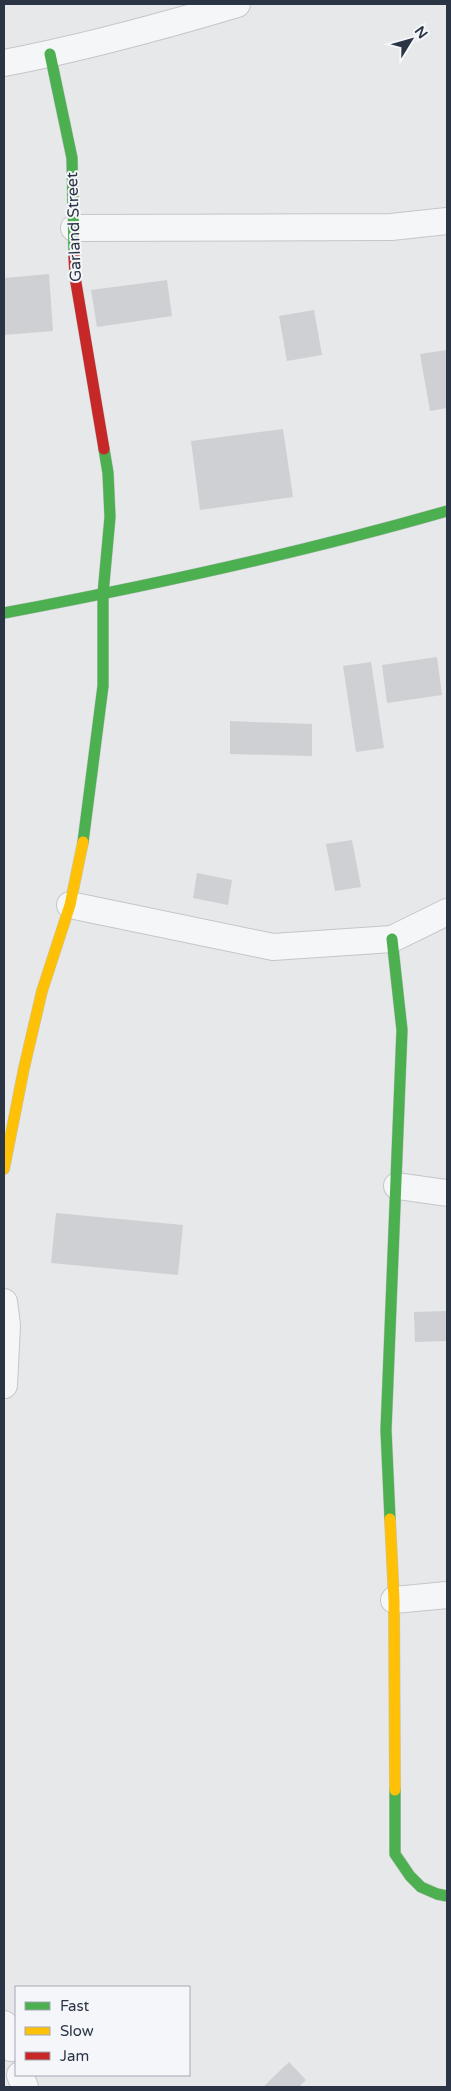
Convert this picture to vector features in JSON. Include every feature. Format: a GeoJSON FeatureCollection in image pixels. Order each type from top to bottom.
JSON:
{"type":"FeatureCollection","features":[{"type":"Feature","properties":{"kind":"street"},"geometry":{"type":"LineString","coordinates":[[4,63],[50,54],[237,4]]}},
{"type":"Feature","properties":{"kind":"street","name":"Garland Street"},"geometry":{"type":"LineString","coordinates":[[4,1169],[42,991],[70,905],[82,842],[103,686],[103,594],[110,517],[108,473],[75,277],[72,158],[50,54]]}},
{"type":"Feature","properties":{"kind":"street"},"geometry":{"type":"LineString","coordinates":[[74,228],[391,227],[447,221]]}},
{"type":"Feature","properties":{"kind":"street"},"geometry":{"type":"LineString","coordinates":[[4,613],[103,594],[294,552],[447,511]]}},
{"type":"Feature","properties":{"kind":"street"},"geometry":{"type":"LineString","coordinates":[[70,905],[274,947],[392,939],[447,912]]}},
{"type":"Feature","properties":{"kind":"street"},"geometry":{"type":"LineString","coordinates":[[392,939],[402,1030],[386,1430],[394,1600],[394,1854],[413,1882],[436,1895],[447,1896]]}},
{"type":"Feature","properties":{"kind":"street"},"geometry":{"type":"LineString","coordinates":[[397,1186],[447,1193]]}},
{"type":"Feature","properties":{"kind":"street"},"geometry":{"type":"LineString","coordinates":[[4,1302],[7,1325],[4,1385]]}},
{"type":"Feature","properties":{"kind":"street"},"geometry":{"type":"LineString","coordinates":[[394,1600],[447,1595]]}},
{"type":"Feature","properties":{"kind":"building"},"geometry":{"type":"Polygon","coordinates":[[[49,274],[53,331],[4,335],[4,278],[49,274]]]}},
{"type":"Feature","properties":{"kind":"building"},"geometry":{"type":"Polygon","coordinates":[[[167,280],[172,316],[97,327],[91,290],[167,280]]]}},
{"type":"Feature","properties":{"kind":"building"},"geometry":{"type":"Polygon","coordinates":[[[314,310],[322,355],[287,361],[279,316],[314,310]]]}},
{"type":"Feature","properties":{"kind":"building"},"geometry":{"type":"Polygon","coordinates":[[[447,350],[447,408],[430,411],[420,354],[447,350]]]}},
{"type":"Feature","properties":{"kind":"building"},"geometry":{"type":"Polygon","coordinates":[[[283,429],[293,497],[200,510],[191,441],[283,429]]]}},
{"type":"Feature","properties":{"kind":"building"},"geometry":{"type":"Polygon","coordinates":[[[437,657],[442,695],[387,703],[382,665],[437,657]]]}},
{"type":"Feature","properties":{"kind":"building"},"geometry":{"type":"Polygon","coordinates":[[[371,662],[384,748],[356,752],[343,666],[371,662]]]}},
{"type":"Feature","properties":{"kind":"building"},"geometry":{"type":"Polygon","coordinates":[[[230,721],[312,724],[312,756],[230,754],[230,721]]]}},
{"type":"Feature","properties":{"kind":"building"},"geometry":{"type":"Polygon","coordinates":[[[352,840],[361,887],[335,891],[326,844],[352,840]]]}},
{"type":"Feature","properties":{"kind":"building"},"geometry":{"type":"Polygon","coordinates":[[[197,873],[232,880],[228,905],[193,898],[197,873]]]}},
{"type":"Feature","properties":{"kind":"building"},"geometry":{"type":"Polygon","coordinates":[[[56,1213],[183,1225],[178,1275],[51,1263],[56,1213]]]}},
{"type":"Feature","properties":{"kind":"building"},"geometry":{"type":"Polygon","coordinates":[[[447,1311],[447,1341],[415,1342],[414,1312],[447,1311]]]}},
{"type":"Feature","properties":{"kind":"building"},"geometry":{"type":"Polygon","coordinates":[[[289,2062],[306,2080],[299,2087],[263,2087],[289,2062]]]}},
{"type":"Feature","properties":{"kind":"traffic: fast"},"geometry":{"type":"LineString","coordinates":[[50,54],[72,158],[74,257]]}},
{"type":"Feature","properties":{"kind":"traffic: fast"},"geometry":{"type":"LineString","coordinates":[[83,842],[103,686],[103,594],[110,517],[108,473],[104,449]]}},
{"type":"Feature","properties":{"kind":"traffic: fast"},"geometry":{"type":"LineString","coordinates":[[4,613],[227,567],[337,541],[447,511]]}},
{"type":"Feature","properties":{"kind":"traffic: fast"},"geometry":{"type":"LineString","coordinates":[[390,1519],[386,1430],[402,1030],[392,939]]}},
{"type":"Feature","properties":{"kind":"traffic: fast"},"geometry":{"type":"LineString","coordinates":[[395,1790],[395,1854],[410,1876],[421,1887],[447,1896]]}},
{"type":"Feature","properties":{"kind":"traffic: slow"},"geometry":{"type":"LineString","coordinates":[[4,1169],[24,1068],[42,991],[70,905],[83,842]]}},
{"type":"Feature","properties":{"kind":"traffic: slow"},"geometry":{"type":"LineString","coordinates":[[390,1519],[394,1600],[395,1790]]}},
{"type":"Feature","properties":{"kind":"traffic: jam"},"geometry":{"type":"LineString","coordinates":[[74,257],[75,277],[104,449]]}}]}
